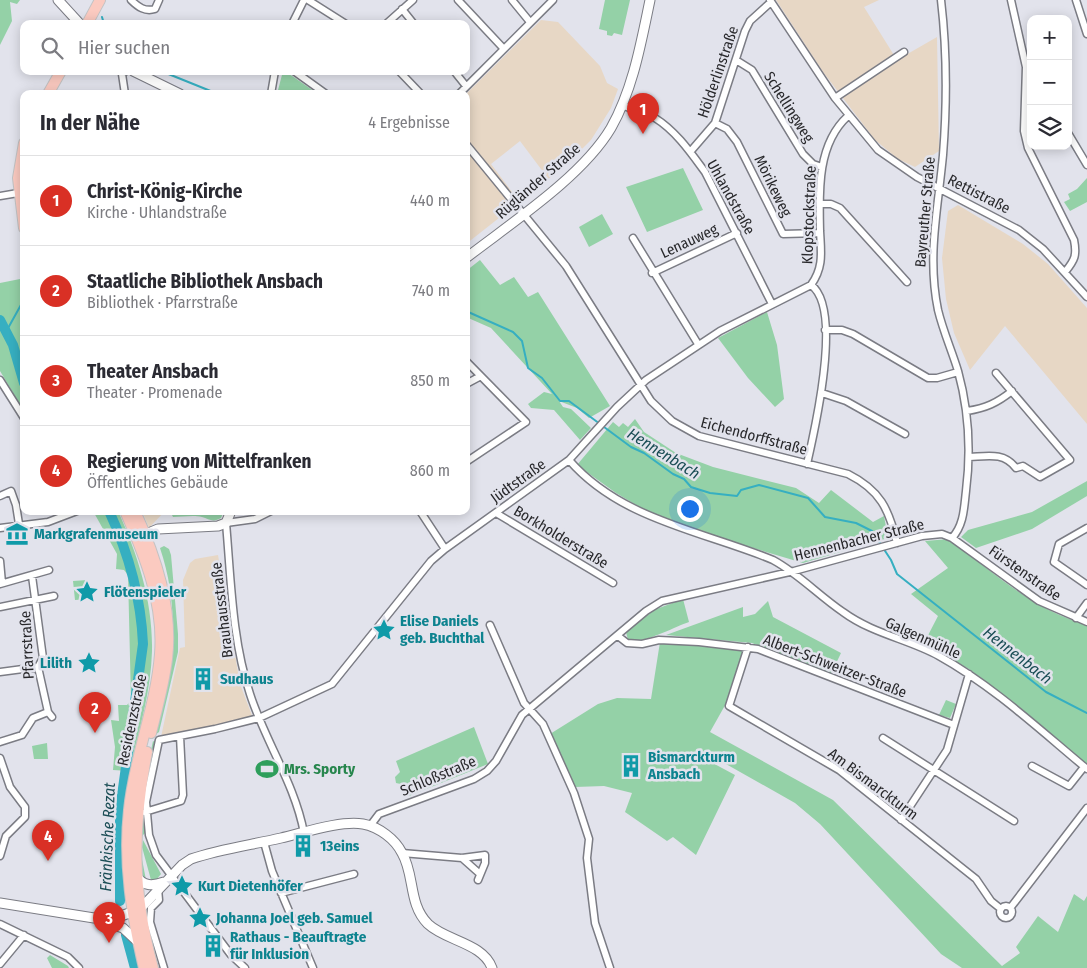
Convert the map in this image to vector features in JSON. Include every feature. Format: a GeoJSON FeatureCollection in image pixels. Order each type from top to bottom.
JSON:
{"type":"FeatureCollection","features":[{"type":"Feature","properties":{"kind":"main road"},"geometry":{"type":"LineString","coordinates":[[89,20],[100,0]]}},
{"type":"Feature","properties":{"kind":"main road"},"geometry":{"type":"LineString","coordinates":[[50,90],[58,75]]}},
{"type":"Feature","properties":{"kind":"main road"},"geometry":{"type":"LineString","coordinates":[[20,162],[20,180]]}},
{"type":"Feature","properties":{"kind":"main road","name":"Residenzstraße"},"geometry":{"type":"LineString","coordinates":[[128,515],[141,536],[164,595],[168,639],[164,681],[140,788],[135,832],[138,942],[144,968]]}},
{"type":"Feature","properties":{"kind":"main road","name":"Residenzstraße"},"geometry":{"type":"LineString","coordinates":[[136,515],[161,628],[158,671],[129,810],[127,853],[136,911],[153,968]]}},
{"type":"Feature","properties":{"kind":"street"},"geometry":{"type":"LineString","coordinates":[[58,0],[76,20]]}},
{"type":"Feature","properties":{"kind":"street"},"geometry":{"type":"LineString","coordinates":[[131,0],[139,7],[151,10],[155,9],[159,0]]}},
{"type":"Feature","properties":{"kind":"street"},"geometry":{"type":"LineString","coordinates":[[294,20],[304,0]]}},
{"type":"Feature","properties":{"kind":"street"},"geometry":{"type":"LineString","coordinates":[[308,0],[340,20]]}},
{"type":"Feature","properties":{"kind":"street"},"geometry":{"type":"LineString","coordinates":[[390,20],[413,0]]}},
{"type":"Feature","properties":{"kind":"street"},"geometry":{"type":"LineString","coordinates":[[458,0],[504,49]]}},
{"type":"Feature","properties":{"kind":"street"},"geometry":{"type":"LineString","coordinates":[[512,0],[530,22]]}},
{"type":"Feature","properties":{"kind":"street"},"geometry":{"type":"LineString","coordinates":[[462,90],[552,0]]}},
{"type":"Feature","properties":{"kind":"street","name":"Rügländer Straße"},"geometry":{"type":"LineString","coordinates":[[470,255],[578,168],[610,129],[622,105],[636,62],[650,0]]}},
{"type":"Feature","properties":{"kind":"street","name":"Bayreuther Straße"},"geometry":{"type":"LineString","coordinates":[[940,0],[944,34],[945,99],[940,188],[934,230],[932,274],[945,335],[958,372],[967,411],[970,457],[963,515],[958,532],[952,538]]}},
{"type":"Feature","properties":{"kind":"street"},"geometry":{"type":"LineString","coordinates":[[1011,0],[1026,67],[1024,132],[1028,148],[1074,240],[1077,252],[1076,260],[1065,272]]}},
{"type":"Feature","properties":{"kind":"street"},"geometry":{"type":"LineString","coordinates":[[1076,0],[1087,34]]}},
{"type":"Feature","properties":{"kind":"street","name":"Rettistraße"},"geometry":{"type":"LineString","coordinates":[[770,1],[848,116],[878,150],[916,177],[1018,230],[1043,249],[1087,297]]}},
{"type":"Feature","properties":{"kind":"street","name":"Hölderlinstraße"},"geometry":{"type":"LineString","coordinates":[[690,152],[715,123],[745,31],[750,21],[770,1]]}},
{"type":"Feature","properties":{"kind":"street"},"geometry":{"type":"LineString","coordinates":[[402,9],[411,20]]}},
{"type":"Feature","properties":{"kind":"street"},"geometry":{"type":"LineString","coordinates":[[835,98],[904,52]]}},
{"type":"Feature","properties":{"kind":"street","name":"Schellingweg"},"geometry":{"type":"LineString","coordinates":[[736,60],[752,70],[803,154],[813,164],[822,167]]}},
{"type":"Feature","properties":{"kind":"street"},"geometry":{"type":"LineString","coordinates":[[122,75],[124,90]]}},
{"type":"Feature","properties":{"kind":"street"},"geometry":{"type":"LineString","coordinates":[[142,75],[172,90]]}},
{"type":"Feature","properties":{"kind":"street"},"geometry":{"type":"LineString","coordinates":[[272,90],[274,75]]}},
{"type":"Feature","properties":{"kind":"street"},"geometry":{"type":"LineString","coordinates":[[300,75],[320,90]]}},
{"type":"Feature","properties":{"kind":"street"},"geometry":{"type":"LineString","coordinates":[[403,75],[417,90]]}},
{"type":"Feature","properties":{"kind":"street"},"geometry":{"type":"LineString","coordinates":[[457,75],[466,86]]}},
{"type":"Feature","properties":{"kind":"street","name":"Uhlandstraße"},"geometry":{"type":"LineString","coordinates":[[622,105],[654,118],[666,126],[690,152],[705,172],[772,304]]}},
{"type":"Feature","properties":{"kind":"street","name":"Klopstockstraße"},"geometry":{"type":"LineString","coordinates":[[807,464],[822,393],[825,330],[824,305],[817,290],[811,285],[818,275],[822,260],[820,204],[822,167],[827,143],[838,124],[848,116]]}},
{"type":"Feature","properties":{"kind":"street","name":"Mörikeweg"},"geometry":{"type":"LineString","coordinates":[[715,123],[727,130],[737,142],[783,234],[820,233]]}},
{"type":"Feature","properties":{"kind":"street"},"geometry":{"type":"LineString","coordinates":[[1072,141],[1087,165]]}},
{"type":"Feature","properties":{"kind":"street","name":"Eichendorffstraße"},"geometry":{"type":"LineString","coordinates":[[470,149],[566,266],[640,386],[663,414],[693,433],[848,474],[863,481],[875,492],[885,506],[896,543]]}},
{"type":"Feature","properties":{"kind":"street"},"geometry":{"type":"LineString","coordinates":[[0,196],[20,193]]}},
{"type":"Feature","properties":{"kind":"street"},"geometry":{"type":"LineString","coordinates":[[820,204],[832,204],[840,208],[906,282]]}},
{"type":"Feature","properties":{"kind":"street","name":"Lenauweg"},"geometry":{"type":"LineString","coordinates":[[652,273],[737,233]]}},
{"type":"Feature","properties":{"kind":"street","name":"Lenauweg"},"geometry":{"type":"LineString","coordinates":[[633,238],[652,273],[682,315],[698,344]]}},
{"type":"Feature","properties":{"kind":"street","name":"Jüdtstraße"},"geometry":{"type":"LineString","coordinates":[[145,812],[149,781],[159,740],[259,718],[332,684],[431,561],[569,460],[640,386],[698,344],[811,285]]}},
{"type":"Feature","properties":{"kind":"street"},"geometry":{"type":"LineString","coordinates":[[825,330],[842,330],[853,334],[928,378],[937,378],[958,372]]}},
{"type":"Feature","properties":{"kind":"street"},"geometry":{"type":"LineString","coordinates":[[470,366],[526,422],[470,459]]}},
{"type":"Feature","properties":{"kind":"street"},"geometry":{"type":"LineString","coordinates":[[970,457],[998,455],[1007,458],[1016,468],[1023,466],[1040,477],[1070,460],[996,373]]}},
{"type":"Feature","properties":{"kind":"street"},"geometry":{"type":"LineString","coordinates":[[470,382],[479,377]]}},
{"type":"Feature","properties":{"kind":"street"},"geometry":{"type":"LineString","coordinates":[[0,380],[20,412]]}},
{"type":"Feature","properties":{"kind":"street"},"geometry":{"type":"LineString","coordinates":[[967,411],[986,408],[997,403],[1012,391]]}},
{"type":"Feature","properties":{"kind":"street"},"geometry":{"type":"LineString","coordinates":[[822,393],[846,400],[906,434]]}},
{"type":"Feature","properties":{"kind":"street","name":"Hennenbacher Straße"},"geometry":{"type":"LineString","coordinates":[[569,460],[590,480],[639,512],[773,560],[794,571],[922,536],[942,534],[952,538]]}},
{"type":"Feature","properties":{"kind":"street"},"geometry":{"type":"LineString","coordinates":[[0,496],[11,491],[16,505],[19,524]]}},
{"type":"Feature","properties":{"kind":"street","name":"Borkholderstraße"},"geometry":{"type":"LineString","coordinates":[[496,513],[613,583]]}},
{"type":"Feature","properties":{"kind":"street"},"geometry":{"type":"LineString","coordinates":[[0,528],[19,524],[50,522],[67,515]]}},
{"type":"Feature","properties":{"kind":"street","name":"Brauhausstraße"},"geometry":{"type":"LineString","coordinates":[[229,515],[226,523],[238,638],[244,672],[259,718],[296,805],[304,833]]}},
{"type":"Feature","properties":{"kind":"street"},"geometry":{"type":"LineString","coordinates":[[141,536],[158,529],[218,526],[255,519],[263,515]]}},
{"type":"Feature","properties":{"kind":"street"},"geometry":{"type":"LineString","coordinates":[[423,515],[445,549]]}},
{"type":"Feature","properties":{"kind":"street"},"geometry":{"type":"LineString","coordinates":[[1087,528],[1059,544],[1054,562],[1087,584]]}},
{"type":"Feature","properties":{"kind":"street","name":"Fürstenstraße"},"geometry":{"type":"LineString","coordinates":[[952,538],[1039,601],[1087,622]]}},
{"type":"Feature","properties":{"kind":"street","name":"Hennenbacher Straße"},"geometry":{"type":"LineString","coordinates":[[770,577],[774,570],[773,560]]}},
{"type":"Feature","properties":{"kind":"street"},"geometry":{"type":"LineString","coordinates":[[0,561],[1,582],[32,576],[49,570]]}},
{"type":"Feature","properties":{"kind":"street","name":"Schloßstraße"},"geometry":{"type":"LineString","coordinates":[[370,826],[380,814],[474,779],[487,771],[496,761],[522,715],[646,611],[662,601],[794,571]]}},
{"type":"Feature","properties":{"kind":"street","name":"Galgenmühle"},"geometry":{"type":"LineString","coordinates":[[794,571],[843,612],[881,634],[937,655],[969,674],[1086,768]]}},
{"type":"Feature","properties":{"kind":"street","name":"Pfarrstraße"},"geometry":{"type":"LineString","coordinates":[[0,742],[22,735],[33,718],[50,714],[38,667],[43,658],[37,599],[32,576]]}},
{"type":"Feature","properties":{"kind":"street","name":"Pfarrstraße"},"geometry":{"type":"LineString","coordinates":[[0,607],[54,596]]}},
{"type":"Feature","properties":{"kind":"street"},"geometry":{"type":"LineString","coordinates":[[1076,618],[1087,604]]}},
{"type":"Feature","properties":{"kind":"street"},"geometry":{"type":"LineString","coordinates":[[490,625],[524,703],[544,724],[574,793],[589,839],[587,858],[595,923],[610,968]]}},
{"type":"Feature","properties":{"kind":"street","name":"Albert-Schweitzer-Straße"},"geometry":{"type":"LineString","coordinates":[[618,636],[627,643],[642,644],[659,640],[758,648],[954,726]]}},
{"type":"Feature","properties":{"kind":"street","name":"Am Bismarckturm"},"geometry":{"type":"LineString","coordinates":[[748,647],[729,706],[838,770],[976,879],[991,901],[1001,909]]}},
{"type":"Feature","properties":{"kind":"street"},"geometry":{"type":"LineString","coordinates":[[0,672],[38,667]]}},
{"type":"Feature","properties":{"kind":"street"},"geometry":{"type":"LineString","coordinates":[[900,820],[947,750],[969,674]]}},
{"type":"Feature","properties":{"kind":"street"},"geometry":{"type":"LineString","coordinates":[[180,736],[183,795],[181,801],[145,812],[149,835],[156,855],[169,878],[231,955],[245,968]]}},
{"type":"Feature","properties":{"kind":"street"},"geometry":{"type":"LineString","coordinates":[[883,738],[1014,821]]}},
{"type":"Feature","properties":{"kind":"street"},"geometry":{"type":"LineString","coordinates":[[0,758],[10,787],[25,810],[26,817],[1,842],[0,856]]}},
{"type":"Feature","properties":{"kind":"street"},"geometry":{"type":"LineString","coordinates":[[1032,766],[1068,786],[1086,768]]}},
{"type":"Feature","properties":{"kind":"street"},"geometry":{"type":"LineString","coordinates":[[1010,907],[1087,808]]}},
{"type":"Feature","properties":{"kind":"street"},"geometry":{"type":"LineString","coordinates":[[94,918],[136,911],[191,859],[304,833],[356,824],[370,826],[388,836],[402,853],[406,861],[414,902],[428,924],[442,934],[485,955],[492,968]]}},
{"type":"Feature","properties":{"kind":"street"},"geometry":{"type":"LineString","coordinates":[[264,842],[272,871],[313,968]]}},
{"type":"Feature","properties":{"kind":"street"},"geometry":{"type":"LineString","coordinates":[[402,853],[462,858],[484,855],[485,863],[479,877],[462,858]]}},
{"type":"Feature","properties":{"kind":"street"},"geometry":{"type":"LineString","coordinates":[[281,893],[354,874]]}},
{"type":"Feature","properties":{"kind":"street"},"geometry":{"type":"LineString","coordinates":[[136,875],[139,880],[147,885],[169,878]]}},
{"type":"Feature","properties":{"kind":"street"},"geometry":{"type":"LineString","coordinates":[[158,889],[159,900],[151,908],[150,915],[164,968]]}},
{"type":"Feature","properties":{"kind":"street"},"geometry":{"type":"LineString","coordinates":[[0,903],[94,918],[123,928],[138,942]]}},
{"type":"Feature","properties":{"kind":"street"},"geometry":{"type":"LineString","coordinates":[[1006,906],[1010,907],[1013,913],[1006,918],[1000,915],[1001,909],[1006,906]]}},
{"type":"Feature","properties":{"kind":"street"},"geometry":{"type":"LineString","coordinates":[[0,924],[68,957],[79,968]]}},
{"type":"Feature","properties":{"kind":"street"},"geometry":{"type":"LineString","coordinates":[[0,964],[24,935]]}},
{"type":"Feature","properties":{"kind":"shaded area"},"geometry":{"type":"Polygon","coordinates":[[[776,0],[879,0],[864,7],[897,60],[937,37],[939,151],[915,167],[898,159],[875,140],[823,72],[776,0]]]}},
{"type":"Feature","properties":{"kind":"shaded area"},"geometry":{"type":"Polygon","coordinates":[[[541,20],[558,22],[600,66],[607,83],[618,89],[611,108],[591,140],[566,165],[470,241],[470,90],[541,20]],[[520,141],[491,164],[515,196],[544,173],[520,141]]]}},
{"type":"Feature","properties":{"kind":"shaded area"},"geometry":{"type":"Polygon","coordinates":[[[958,205],[1023,244],[1048,264],[1087,308],[1087,424],[1005,326],[970,370],[954,333],[946,299],[942,258],[948,211],[958,205]]]}},
{"type":"Feature","properties":{"kind":"shaded area"},"geometry":{"type":"Polygon","coordinates":[[[144,515],[161,515],[149,528],[144,515]]]}},
{"type":"Feature","properties":{"kind":"shaded area"},"geometry":{"type":"Polygon","coordinates":[[[218,555],[240,684],[253,718],[161,737],[180,648],[185,647],[183,580],[190,563],[195,559],[218,555]]]}},
{"type":"Feature","properties":{"kind":"green space"},"geometry":{"type":"Polygon","coordinates":[[[0,0],[20,0],[17,4],[10,2],[12,21],[0,45],[0,0]]]}},
{"type":"Feature","properties":{"kind":"green space"},"geometry":{"type":"Polygon","coordinates":[[[605,0],[630,0],[622,35],[614,33],[612,36],[607,35],[607,31],[599,29],[605,0]]]}},
{"type":"Feature","properties":{"kind":"green space"},"geometry":{"type":"Polygon","coordinates":[[[282,75],[291,75],[312,90],[278,90],[282,75]]]}},
{"type":"Feature","properties":{"kind":"green space"},"geometry":{"type":"Polygon","coordinates":[[[683,168],[703,210],[647,232],[626,187],[683,168]]]}},
{"type":"Feature","properties":{"kind":"green space"},"geometry":{"type":"Polygon","coordinates":[[[1087,178],[1087,202],[1070,211],[1064,202],[1070,199],[1068,194],[1077,189],[1087,178]]]}},
{"type":"Feature","properties":{"kind":"green space"},"geometry":{"type":"Polygon","coordinates":[[[602,214],[613,234],[589,247],[579,227],[602,214]]]}},
{"type":"Feature","properties":{"kind":"green space"},"geometry":{"type":"Polygon","coordinates":[[[480,260],[500,285],[514,277],[528,297],[538,292],[610,406],[589,418],[577,408],[559,401],[563,407],[571,409],[591,428],[580,440],[554,410],[531,408],[528,404],[544,392],[552,394],[491,328],[470,319],[470,268],[480,260]]]}},
{"type":"Feature","properties":{"kind":"green space"},"geometry":{"type":"Polygon","coordinates":[[[20,279],[20,404],[0,371],[0,283],[20,279]]]}},
{"type":"Feature","properties":{"kind":"green space"},"geometry":{"type":"Polygon","coordinates":[[[767,312],[777,345],[784,399],[775,407],[748,378],[718,338],[767,312]]]}},
{"type":"Feature","properties":{"kind":"green space"},"geometry":{"type":"Polygon","coordinates":[[[635,419],[644,432],[676,453],[713,467],[796,488],[819,503],[831,490],[873,522],[884,516],[888,538],[803,563],[663,521],[616,493],[577,465],[613,422],[619,427],[623,423],[628,427],[635,419]]]}},
{"type":"Feature","properties":{"kind":"green space"},"geometry":{"type":"Polygon","coordinates":[[[1087,481],[1087,496],[1032,529],[976,548],[961,537],[968,530],[1032,512],[1087,481]]]}},
{"type":"Feature","properties":{"kind":"green space"},"geometry":{"type":"Polygon","coordinates":[[[95,515],[120,515],[138,562],[150,615],[152,651],[149,681],[144,711],[129,771],[113,770],[115,747],[111,720],[119,721],[118,705],[127,705],[131,700],[128,575],[124,570],[116,569],[117,554],[95,515]]]}},
{"type":"Feature","properties":{"kind":"green space"},"geometry":{"type":"Polygon","coordinates":[[[172,515],[222,515],[221,518],[213,520],[199,516],[173,517],[172,515]]]}},
{"type":"Feature","properties":{"kind":"green space"},"geometry":{"type":"Polygon","coordinates":[[[949,539],[1031,600],[1049,610],[1087,625],[1087,765],[969,669],[923,645],[938,616],[911,594],[948,568],[925,541],[949,539]]]}},
{"type":"Feature","properties":{"kind":"green space"},"geometry":{"type":"Polygon","coordinates":[[[164,546],[169,549],[171,555],[178,652],[159,732],[155,735],[167,688],[172,641],[171,595],[167,571],[160,548],[164,546]]]}},
{"type":"Feature","properties":{"kind":"green space"},"geometry":{"type":"Polygon","coordinates":[[[88,580],[90,599],[75,600],[73,581],[88,580]]]}},
{"type":"Feature","properties":{"kind":"green space"},"geometry":{"type":"Polygon","coordinates":[[[683,599],[689,622],[649,638],[634,641],[628,640],[626,632],[654,610],[683,599]]]}},
{"type":"Feature","properties":{"kind":"green space"},"geometry":{"type":"Polygon","coordinates":[[[768,601],[773,617],[841,653],[831,674],[752,643],[666,635],[743,607],[743,617],[755,614],[768,601]]]}},
{"type":"Feature","properties":{"kind":"green space"},"geometry":{"type":"Polygon","coordinates":[[[660,642],[741,649],[743,654],[728,700],[710,732],[833,800],[1002,966],[1020,953],[1016,947],[1038,916],[1058,932],[1074,894],[1084,901],[1087,896],[1087,968],[962,968],[941,954],[820,824],[795,803],[710,755],[709,761],[735,775],[696,855],[673,837],[667,841],[625,812],[632,793],[604,786],[575,787],[550,734],[598,704],[617,698],[651,699],[660,642]]]}},
{"type":"Feature","properties":{"kind":"green space"},"geometry":{"type":"Polygon","coordinates":[[[946,700],[956,704],[950,718],[939,715],[946,700]]]}},
{"type":"Feature","properties":{"kind":"green space"},"geometry":{"type":"Polygon","coordinates":[[[474,727],[488,764],[409,796],[405,785],[396,783],[395,777],[400,772],[396,761],[474,727]]]}},
{"type":"Feature","properties":{"kind":"green space"},"geometry":{"type":"Polygon","coordinates":[[[47,743],[48,759],[34,759],[32,746],[47,743]]]}},
{"type":"Feature","properties":{"kind":"green space"},"geometry":{"type":"Polygon","coordinates":[[[144,788],[143,810],[146,832],[141,837],[140,849],[140,826],[144,788]]]}},
{"type":"Feature","properties":{"kind":"green space"},"geometry":{"type":"Polygon","coordinates":[[[143,840],[161,874],[156,880],[151,880],[142,847],[143,840]]]}},
{"type":"Feature","properties":{"kind":"green space"},"geometry":{"type":"Polygon","coordinates":[[[140,849],[146,880],[141,878],[140,861],[140,849]]]}},
{"type":"Feature","properties":{"kind":"green space"},"geometry":{"type":"Polygon","coordinates":[[[50,955],[69,968],[52,968],[47,958],[50,955]]]}},
{"type":"Feature","properties":{"kind":"waterway","name":"Hennenbach"},"geometry":{"type":"LineString","coordinates":[[171,75],[208,90]]}},
{"type":"Feature","properties":{"kind":"waterway"},"geometry":{"type":"LineString","coordinates":[[7,330],[20,307]]}},
{"type":"Feature","properties":{"kind":"waterway","name":"Hennenbach"},"geometry":{"type":"LineString","coordinates":[[470,313],[513,332],[522,341],[528,368],[542,378],[560,401],[569,401],[631,447],[644,453],[673,474],[684,479],[691,487],[710,493],[737,496],[741,490],[759,485],[808,498],[825,517],[856,523],[872,531],[891,560],[897,574],[1046,692],[1087,713]]}},
{"type":"Feature","properties":{"kind":"waterway","name":"Fränkische Rezat"},"geometry":{"type":"LineString","coordinates":[[0,320],[13,345],[20,369]]}},
{"type":"Feature","properties":{"kind":"waterway","name":"Fränkische Rezat"},"geometry":{"type":"LineString","coordinates":[[111,515],[133,576],[140,610],[143,644],[120,810],[120,901]]}},
{"type":"Feature","properties":{"kind":"waterway","name":"Fränkische Rezat"},"geometry":{"type":"LineString","coordinates":[[126,935],[135,968]]}},
{"type":"Feature","properties":{"kind":"place","name":"Christ-König-Kirche"},"geometry":{"type":"Point","coordinates":[643,134]}},
{"type":"Feature","properties":{"kind":"place","name":"Markgrafenmuseum"},"geometry":{"type":"Point","coordinates":[17,534]}},
{"type":"Feature","properties":{"kind":"place","name":"Flötenspieler"},"geometry":{"type":"Point","coordinates":[87,592]}},
{"type":"Feature","properties":{"kind":"place","name":"Elise Daniels geb. Buchthal"},"geometry":{"type":"Point","coordinates":[384,630]}},
{"type":"Feature","properties":{"kind":"place","name":"Lilith"},"geometry":{"type":"Point","coordinates":[89,663]}},
{"type":"Feature","properties":{"kind":"place","name":"Sudhaus"},"geometry":{"type":"Point","coordinates":[203,679]}},
{"type":"Feature","properties":{"kind":"place","name":"Staatliche Bibliothek Ansbach"},"geometry":{"type":"Point","coordinates":[95,733]}},
{"type":"Feature","properties":{"kind":"place","name":"Bismarckturm Ansbach"},"geometry":{"type":"Point","coordinates":[631,766]}},
{"type":"Feature","properties":{"kind":"place","name":"Mrs. Sporty"},"geometry":{"type":"Point","coordinates":[267,769]}},
{"type":"Feature","properties":{"kind":"place","name":"13eins"},"geometry":{"type":"Point","coordinates":[303,846]}},
{"type":"Feature","properties":{"kind":"place","name":"Regierung von Mittelfranken"},"geometry":{"type":"Point","coordinates":[48,861]}},
{"type":"Feature","properties":{"kind":"place","name":"Kurt Dietenhöfer"},"geometry":{"type":"Point","coordinates":[182,886]}},
{"type":"Feature","properties":{"kind":"place","name":"Johanna Joel geb. Samuel"},"geometry":{"type":"Point","coordinates":[200,918]}},
{"type":"Feature","properties":{"kind":"place","name":"Theater Ansbach"},"geometry":{"type":"Point","coordinates":[109,943]}},
{"type":"Feature","properties":{"kind":"place","name":"Rathaus - Beauftragte für Inklusion"},"geometry":{"type":"Point","coordinates":[213,946]}}]}
